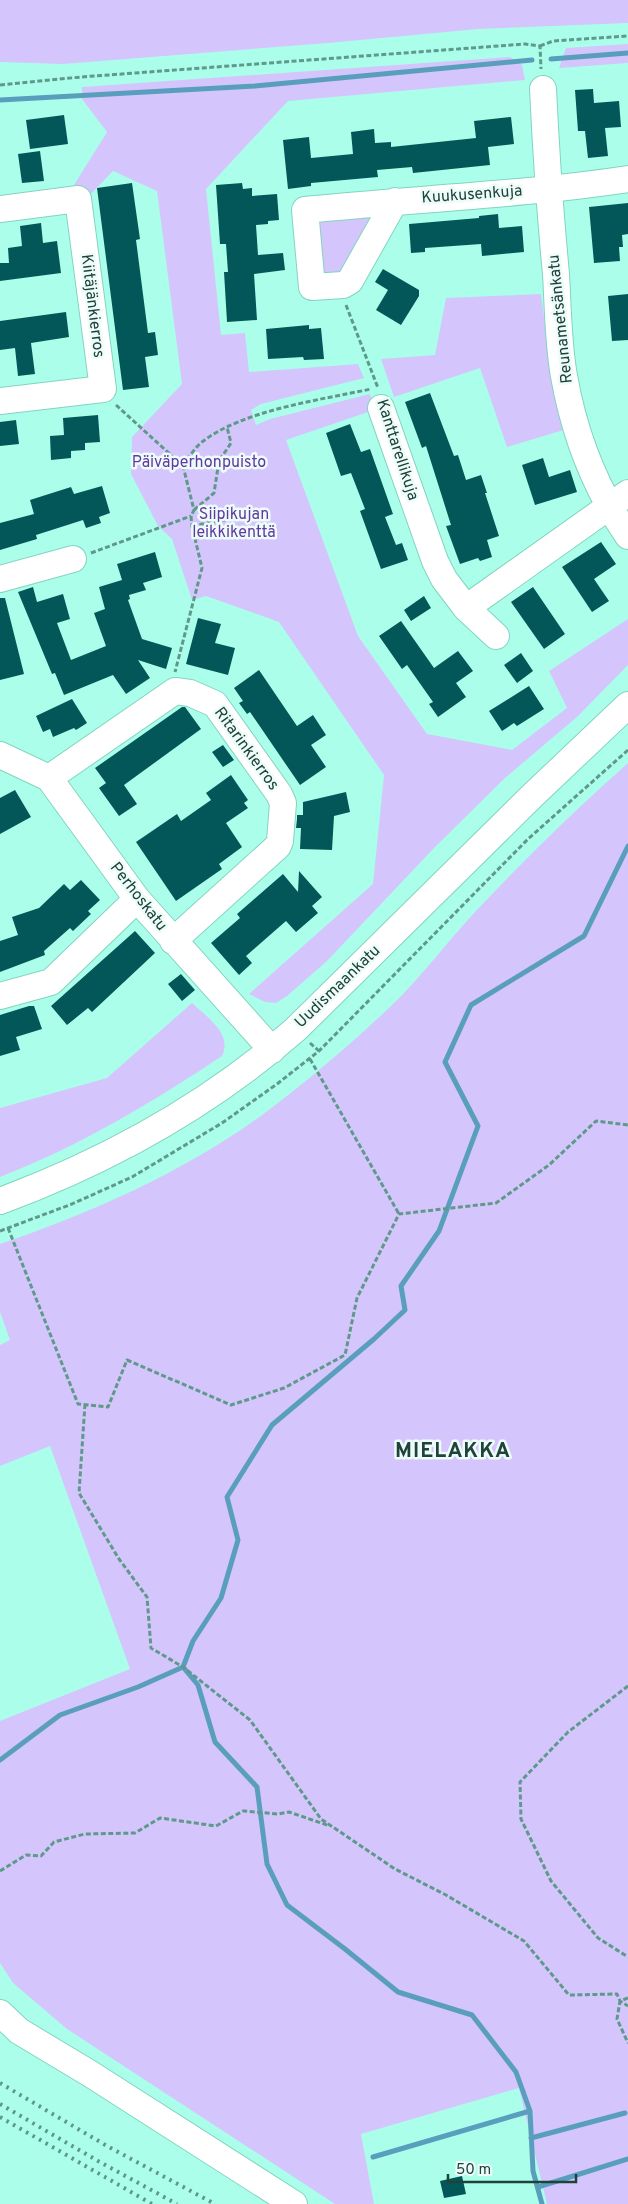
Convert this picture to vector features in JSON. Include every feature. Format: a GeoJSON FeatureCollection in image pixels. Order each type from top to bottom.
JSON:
{"type":"FeatureCollection","features":[{"type":"Feature","properties":{"kind":"street","name":"Reunametsänkatu"},"geometry":{"type":"LineString","coordinates":[[543,89],[548,189],[564,375],[577,430],[592,473],[618,500],[628,536]]}},
{"type":"Feature","properties":{"kind":"street","name":"Kuukusenkuja"},"geometry":{"type":"LineString","coordinates":[[343,285],[312,287],[305,210],[395,200],[548,189],[628,179]]}},
{"type":"Feature","properties":{"kind":"street","name":"Kiitäjänkierros"},"geometry":{"type":"LineString","coordinates":[[0,208],[78,199],[103,389]]}},
{"type":"Feature","properties":{"kind":"street"},"geometry":{"type":"LineString","coordinates":[[343,285],[350,280],[395,200]]}},
{"type":"Feature","properties":{"kind":"street"},"geometry":{"type":"LineString","coordinates":[[0,401],[103,389]]}},
{"type":"Feature","properties":{"kind":"street","name":"Kanttarellikuja"},"geometry":{"type":"LineString","coordinates":[[380,398],[435,561],[444,579],[466,608],[496,636]]}},
{"type":"Feature","properties":{"kind":"street"},"geometry":{"type":"LineString","coordinates":[[466,608],[618,500]]}},
{"type":"Feature","properties":{"kind":"street"},"geometry":{"type":"LineString","coordinates":[[0,579],[74,559]]}},
{"type":"Feature","properties":{"kind":"street"},"geometry":{"type":"LineString","coordinates":[[49,778],[57,770],[175,691]]}},
{"type":"Feature","properties":{"kind":"street","name":"Ritarinkierros"},"geometry":{"type":"LineString","coordinates":[[174,941],[278,846],[283,803],[279,794],[215,704],[190,693],[175,691]]}},
{"type":"Feature","properties":{"kind":"street","name":"Uudismaankatu"},"geometry":{"type":"LineString","coordinates":[[0,1201],[76,1171],[135,1142],[210,1096],[272,1050],[628,705]]}},
{"type":"Feature","properties":{"kind":"street","name":"Perhoskatu"},"geometry":{"type":"LineString","coordinates":[[0,754],[49,778],[137,899],[272,1050]]}},
{"type":"Feature","properties":{"kind":"street"},"geometry":{"type":"LineString","coordinates":[[0,996],[51,982],[137,899]]}},
{"type":"Feature","properties":{"kind":"street"},"geometry":{"type":"LineString","coordinates":[[0,2013],[19,2031],[89,2073],[294,2204]]}},
{"type":"Feature","properties":{"kind":"path"},"geometry":{"type":"LineString","coordinates":[[0,85],[81,77],[525,44],[540,46],[553,41],[628,36]]}},
{"type":"Feature","properties":{"kind":"path"},"geometry":{"type":"LineString","coordinates":[[540,46],[543,89]]}},
{"type":"Feature","properties":{"kind":"path","name":"Kanttarellikuja"},"geometry":{"type":"LineString","coordinates":[[343,285],[344,299],[380,398]]}},
{"type":"Feature","properties":{"kind":"path"},"geometry":{"type":"LineString","coordinates":[[103,389],[111,400],[183,466],[194,510]]}},
{"type":"Feature","properties":{"kind":"path"},"geometry":{"type":"LineString","coordinates":[[183,466],[200,443],[227,427],[268,412],[380,398]]}},
{"type":"Feature","properties":{"kind":"path"},"geometry":{"type":"LineString","coordinates":[[175,691],[174,677],[202,568],[191,516],[194,510],[214,493],[219,461],[231,443],[227,427]]}},
{"type":"Feature","properties":{"kind":"path"},"geometry":{"type":"LineString","coordinates":[[74,559],[191,516]]}},
{"type":"Feature","properties":{"kind":"path"},"geometry":{"type":"LineString","coordinates":[[192,526],[246,516]]}},
{"type":"Feature","properties":{"kind":"path"},"geometry":{"type":"LineString","coordinates":[[310,1059],[400,1214]]}},
{"type":"Feature","properties":{"kind":"path"},"geometry":{"type":"LineString","coordinates":[[400,1214],[496,1203],[549,1165],[596,1122],[628,1125]]}},
{"type":"Feature","properties":{"kind":"path"},"geometry":{"type":"LineString","coordinates":[[8,1228],[78,1404],[108,1407],[127,1360],[232,1405],[284,1388],[345,1355],[357,1298],[400,1214]]}},
{"type":"Feature","properties":{"kind":"path"},"geometry":{"type":"LineString","coordinates":[[85,1404],[79,1493],[119,1559],[147,1597],[151,1648],[183,1667],[250,1720],[321,1819],[395,1869],[524,1941],[569,1995],[617,1994],[620,2001],[617,2020],[628,2043]]}},
{"type":"Feature","properties":{"kind":"path"},"geometry":{"type":"LineString","coordinates":[[628,1686],[568,1732],[520,1782],[521,1819],[551,1881],[598,1938],[628,1957]]}},
{"type":"Feature","properties":{"kind":"path"},"geometry":{"type":"LineString","coordinates":[[0,1871],[26,1855],[40,1856],[54,1842],[85,1834],[135,1833],[160,1818],[216,1826],[243,1811],[278,1814],[289,1812],[332,1827]]}},
{"type":"Feature","properties":{"kind":"path"},"geometry":{"type":"LineString","coordinates":[[620,2001],[628,1998]]}},
{"type":"Feature","properties":{"kind":"path"},"geometry":{"type":"LineString","coordinates":[[620,2001],[628,2006]]}},
{"type":"Feature","properties":{"kind":"green space"},"geometry":{"type":"Polygon","coordinates":[[[0,0],[628,0],[628,23],[478,29],[63,64],[0,62],[0,0]]]}},
{"type":"Feature","properties":{"kind":"green space"},"geometry":{"type":"Polygon","coordinates":[[[628,44],[628,63],[559,68],[566,48],[628,44]]]}},
{"type":"Feature","properties":{"kind":"green space"},"geometry":{"type":"Polygon","coordinates":[[[510,57],[522,65],[525,80],[288,101],[206,189],[221,335],[245,333],[249,372],[358,364],[364,378],[261,404],[251,410],[256,425],[270,419],[370,394],[374,410],[286,440],[358,636],[427,734],[512,750],[567,708],[549,671],[628,619],[628,665],[577,717],[505,778],[435,847],[327,961],[287,996],[276,1003],[265,1002],[249,994],[373,884],[384,775],[279,622],[206,596],[192,600],[172,539],[158,526],[131,474],[132,437],[182,384],[157,191],[113,171],[88,197],[74,185],[107,132],[82,99],[82,87],[510,57]]]}},
{"type":"Feature","properties":{"kind":"green space"},"geometry":{"type":"Polygon","coordinates":[[[369,214],[372,220],[347,269],[327,277],[321,272],[319,220],[369,214]]]}},
{"type":"Feature","properties":{"kind":"green space"},"geometry":{"type":"Polygon","coordinates":[[[541,294],[552,378],[567,429],[507,447],[480,368],[394,397],[381,359],[435,355],[446,298],[541,294]]]}},
{"type":"Feature","properties":{"kind":"green space"},"geometry":{"type":"Polygon","coordinates":[[[628,763],[628,2204],[547,2204],[519,2088],[361,2134],[374,2204],[335,2204],[67,2029],[13,1983],[0,1963],[0,1721],[130,1669],[50,1446],[0,1466],[0,1345],[10,1340],[0,1312],[0,1244],[69,1219],[138,1188],[205,1152],[266,1112],[362,1033],[392,1005],[512,873],[628,763]]]}},
{"type":"Feature","properties":{"kind":"green space"},"geometry":{"type":"Polygon","coordinates":[[[192,1003],[211,1020],[221,1033],[224,1040],[222,1056],[169,1090],[87,1137],[30,1165],[0,1177],[0,1108],[107,1078],[192,1003]]]}},
{"type":"Feature","properties":{"kind":"building"},"geometry":{"type":"Polygon","coordinates":[[[593,89],[594,103],[619,101],[621,127],[605,128],[608,156],[588,158],[585,131],[578,131],[575,90],[593,89]]]}},
{"type":"Feature","properties":{"kind":"building"},"geometry":{"type":"Polygon","coordinates":[[[64,115],[68,144],[30,149],[26,120],[64,115]]]}},
{"type":"Feature","properties":{"kind":"building"},"geometry":{"type":"Polygon","coordinates":[[[511,117],[514,144],[488,147],[490,165],[413,173],[412,167],[377,170],[378,177],[311,183],[311,186],[288,189],[283,140],[309,137],[311,158],[353,154],[351,132],[374,129],[375,143],[391,142],[391,147],[476,138],[474,121],[511,117]]]}},
{"type":"Feature","properties":{"kind":"building"},"geometry":{"type":"Polygon","coordinates":[[[40,151],[44,181],[22,183],[18,154],[40,151]]]}},
{"type":"Feature","properties":{"kind":"building"},"geometry":{"type":"Polygon","coordinates":[[[132,183],[140,239],[136,240],[148,333],[155,332],[158,355],[145,357],[149,387],[123,390],[97,188],[132,183]]]}},
{"type":"Feature","properties":{"kind":"building"},"geometry":{"type":"Polygon","coordinates":[[[242,183],[243,189],[252,188],[252,196],[277,194],[279,220],[268,221],[268,224],[256,225],[258,255],[283,253],[285,270],[254,274],[257,320],[227,322],[224,272],[228,272],[226,244],[220,244],[216,185],[242,183]]]}},
{"type":"Feature","properties":{"kind":"building"},"geometry":{"type":"Polygon","coordinates":[[[628,203],[628,234],[622,235],[623,247],[619,247],[620,261],[594,263],[589,207],[628,203]]]}},
{"type":"Feature","properties":{"kind":"building"},"geometry":{"type":"Polygon","coordinates":[[[498,214],[499,228],[522,226],[524,252],[482,256],[481,244],[425,248],[425,252],[411,253],[409,224],[479,218],[479,216],[498,214]]]}},
{"type":"Feature","properties":{"kind":"building"},"geometry":{"type":"Polygon","coordinates":[[[41,223],[43,243],[57,241],[61,273],[0,281],[0,263],[9,263],[8,248],[22,246],[20,226],[41,223]]]}},
{"type":"Feature","properties":{"kind":"building"},"geometry":{"type":"Polygon","coordinates":[[[383,269],[419,290],[419,296],[401,325],[376,310],[388,290],[375,282],[383,269]]]}},
{"type":"Feature","properties":{"kind":"building"},"geometry":{"type":"Polygon","coordinates":[[[628,294],[628,340],[612,341],[608,296],[628,294]]]}},
{"type":"Feature","properties":{"kind":"building"},"geometry":{"type":"Polygon","coordinates":[[[66,312],[69,337],[31,343],[35,374],[18,376],[15,348],[0,350],[0,321],[66,312]]]}},
{"type":"Feature","properties":{"kind":"building"},"geometry":{"type":"Polygon","coordinates":[[[309,325],[309,329],[321,328],[324,359],[304,360],[303,357],[268,359],[266,329],[309,325]]]}},
{"type":"Feature","properties":{"kind":"building"},"geometry":{"type":"Polygon","coordinates":[[[430,393],[454,456],[458,455],[466,480],[481,475],[499,536],[487,540],[492,557],[480,561],[478,558],[460,564],[446,526],[451,525],[426,446],[422,448],[405,402],[430,393]]]}},
{"type":"Feature","properties":{"kind":"building"},"geometry":{"type":"Polygon","coordinates":[[[98,415],[100,442],[85,443],[85,450],[71,451],[71,458],[51,460],[50,436],[64,435],[63,418],[98,415]]]}},
{"type":"Feature","properties":{"kind":"building"},"geometry":{"type":"Polygon","coordinates":[[[16,420],[19,444],[0,446],[0,422],[16,420]]]}},
{"type":"Feature","properties":{"kind":"building"},"geometry":{"type":"Polygon","coordinates":[[[350,424],[361,452],[370,449],[393,514],[385,517],[396,545],[402,543],[408,560],[381,569],[360,511],[365,509],[351,473],[341,476],[326,433],[350,424]]]}},
{"type":"Feature","properties":{"kind":"building"},"geometry":{"type":"Polygon","coordinates":[[[543,458],[549,477],[570,470],[577,492],[535,505],[522,465],[543,458]]]}},
{"type":"Feature","properties":{"kind":"building"},"geometry":{"type":"Polygon","coordinates":[[[102,486],[110,513],[99,517],[101,523],[86,528],[83,520],[36,535],[37,539],[0,550],[0,523],[34,514],[30,500],[71,487],[74,494],[102,486]]]}},
{"type":"Feature","properties":{"kind":"building"},"geometry":{"type":"Polygon","coordinates":[[[601,542],[616,564],[594,579],[609,601],[592,612],[562,567],[601,542]]]}},
{"type":"Feature","properties":{"kind":"building"},"geometry":{"type":"Polygon","coordinates":[[[155,552],[162,577],[143,583],[146,590],[129,595],[130,599],[128,600],[142,639],[172,648],[166,669],[138,660],[150,678],[126,694],[113,675],[64,695],[55,673],[52,674],[18,592],[33,587],[37,602],[63,594],[70,619],[57,623],[71,660],[106,646],[94,613],[105,609],[99,587],[122,580],[117,564],[155,552]]]}},
{"type":"Feature","properties":{"kind":"building"},"geometry":{"type":"Polygon","coordinates":[[[533,587],[565,634],[544,649],[511,602],[533,587]]]}},
{"type":"Feature","properties":{"kind":"building"},"geometry":{"type":"Polygon","coordinates":[[[424,596],[431,608],[411,621],[404,610],[424,596]]]}},
{"type":"Feature","properties":{"kind":"building"},"geometry":{"type":"Polygon","coordinates":[[[0,598],[5,598],[24,674],[0,680],[0,598]]]}},
{"type":"Feature","properties":{"kind":"building"},"geometry":{"type":"Polygon","coordinates":[[[198,618],[221,624],[215,643],[235,648],[228,675],[186,664],[198,618]]]}},
{"type":"Feature","properties":{"kind":"building"},"geometry":{"type":"Polygon","coordinates":[[[401,621],[434,668],[458,651],[473,671],[456,683],[466,697],[438,717],[429,704],[433,702],[407,665],[402,669],[379,636],[401,621]]]}},
{"type":"Feature","properties":{"kind":"building"},"geometry":{"type":"Polygon","coordinates":[[[521,653],[533,671],[517,683],[504,665],[521,653]]]}},
{"type":"Feature","properties":{"kind":"building"},"geometry":{"type":"Polygon","coordinates":[[[259,670],[297,726],[313,715],[326,735],[311,745],[326,767],[300,785],[250,712],[247,714],[239,703],[243,701],[234,688],[259,670]]]}},
{"type":"Feature","properties":{"kind":"building"},"geometry":{"type":"Polygon","coordinates":[[[529,686],[544,709],[517,726],[514,723],[502,731],[489,711],[529,686]]]}},
{"type":"Feature","properties":{"kind":"building"},"geometry":{"type":"Polygon","coordinates":[[[72,699],[87,723],[76,730],[74,728],[53,737],[50,729],[43,732],[36,716],[72,699]]]}},
{"type":"Feature","properties":{"kind":"building"},"geometry":{"type":"Polygon","coordinates":[[[182,707],[185,707],[201,729],[124,785],[137,804],[119,816],[99,788],[106,783],[95,768],[182,707]]]}},
{"type":"Feature","properties":{"kind":"building"},"geometry":{"type":"Polygon","coordinates":[[[223,745],[234,760],[223,767],[212,752],[223,745]]]}},
{"type":"Feature","properties":{"kind":"building"},"geometry":{"type":"Polygon","coordinates":[[[231,775],[248,800],[244,803],[248,808],[226,823],[242,847],[219,864],[222,869],[176,901],[136,842],[177,814],[181,821],[211,800],[206,793],[231,775]]]}},
{"type":"Feature","properties":{"kind":"building"},"geometry":{"type":"Polygon","coordinates":[[[15,790],[31,817],[0,834],[0,798],[15,790]]]}},
{"type":"Feature","properties":{"kind":"building"},"geometry":{"type":"Polygon","coordinates":[[[346,792],[350,812],[334,816],[332,850],[300,849],[301,828],[296,828],[297,815],[303,815],[303,802],[346,792]]]}},
{"type":"Feature","properties":{"kind":"building"},"geometry":{"type":"Polygon","coordinates":[[[299,871],[322,897],[312,906],[318,913],[296,932],[286,921],[246,956],[252,963],[239,975],[211,943],[240,918],[237,914],[283,874],[298,892],[299,871]]]}},
{"type":"Feature","properties":{"kind":"building"},"geometry":{"type":"Polygon","coordinates":[[[81,880],[100,900],[88,911],[91,914],[73,931],[70,928],[44,951],[45,955],[0,972],[0,941],[18,935],[12,917],[39,908],[64,884],[70,890],[81,880]]]}},
{"type":"Feature","properties":{"kind":"building"},"geometry":{"type":"Polygon","coordinates":[[[135,931],[155,953],[92,1012],[88,1008],[67,1025],[51,1006],[135,931]]]}},
{"type":"Feature","properties":{"kind":"building"},"geometry":{"type":"Polygon","coordinates":[[[181,974],[195,990],[182,1001],[168,984],[181,974]]]}},
{"type":"Feature","properties":{"kind":"building"},"geometry":{"type":"Polygon","coordinates":[[[34,1006],[42,1029],[16,1037],[20,1050],[0,1056],[0,1015],[34,1006]]]}},
{"type":"Feature","properties":{"kind":"building"},"geometry":{"type":"Polygon","coordinates":[[[462,2176],[466,2194],[444,2198],[440,2181],[462,2176]]]}},
{"type":"Feature","properties":{"kind":"waterway"},"geometry":{"type":"LineString","coordinates":[[551,59],[628,53]]}},
{"type":"Feature","properties":{"kind":"waterway"},"geometry":{"type":"LineString","coordinates":[[0,100],[255,86],[532,60]]}},
{"type":"Feature","properties":{"kind":"waterway"},"geometry":{"type":"LineString","coordinates":[[0,1760],[60,1715],[138,1687],[183,1667],[193,1641],[221,1598],[238,1540],[227,1497],[272,1425],[374,1339],[405,1310],[401,1286],[439,1231],[478,1126],[445,1062],[471,1005],[584,936],[628,846]]}},
{"type":"Feature","properties":{"kind":"waterway"},"geometry":{"type":"LineString","coordinates":[[183,1667],[198,1685],[215,1742],[257,1787],[267,1864],[287,1905],[398,1992],[472,2015],[516,2072],[530,2111],[533,2171],[542,2204]]}},
{"type":"Feature","properties":{"kind":"waterway"},"geometry":{"type":"LineString","coordinates":[[373,2157],[530,2111]]}},
{"type":"Feature","properties":{"kind":"waterway"},"geometry":{"type":"LineString","coordinates":[[531,2138],[625,2113]]}},
{"type":"Feature","properties":{"kind":"waterway"},"geometry":{"type":"LineString","coordinates":[[538,2187],[628,2159]]}},
{"type":"Feature","properties":{"kind":"railway"},"geometry":{"type":"LineString","coordinates":[[0,2083],[107,2146],[215,2204]]}},
{"type":"Feature","properties":{"kind":"railway"},"geometry":{"type":"LineString","coordinates":[[0,2104],[177,2204]]}},
{"type":"Feature","properties":{"kind":"railway"},"geometry":{"type":"LineString","coordinates":[[0,2117],[152,2204]]}},
{"type":"Feature","properties":{"kind":"district","name":"MIELAKKA"},"geometry":{"type":"Point","coordinates":[453,1451]}},
{"type":"Feature","properties":{"kind":"park label","name":"Päiväperhonpuisto"},"geometry":{"type":"Point","coordinates":[199,463]}},
{"type":"Feature","properties":{"kind":"park label","name":"Siipikujan leikkikenttä"},"geometry":{"type":"Point","coordinates":[234,524]}}]}
